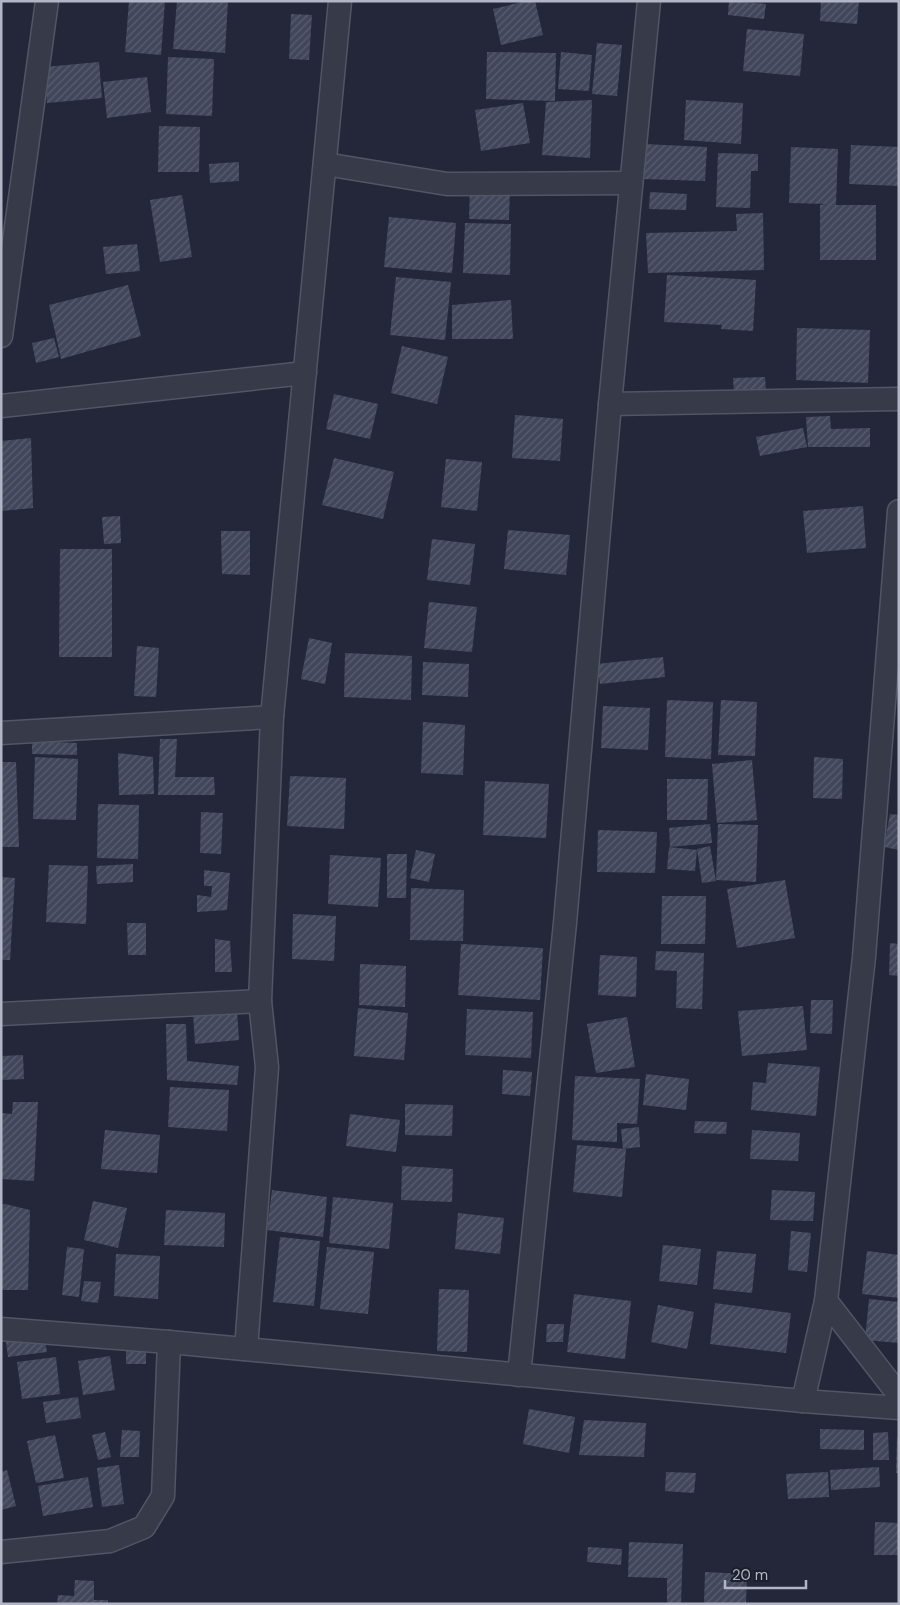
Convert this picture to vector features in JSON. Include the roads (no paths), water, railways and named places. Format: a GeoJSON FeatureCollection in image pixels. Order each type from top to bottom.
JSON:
{"type":"FeatureCollection","features":[{"type":"Feature","properties":{"kind":"street"},"geometry":{"type":"LineString","coordinates":[[1,336],[47,1]]}},
{"type":"Feature","properties":{"kind":"street"},"geometry":{"type":"LineString","coordinates":[[246,1349],[267,1067],[260,1001],[272,717],[340,1]]}},
{"type":"Feature","properties":{"kind":"street"},"geometry":{"type":"LineString","coordinates":[[519,1375],[565,923],[610,404],[649,1]]}},
{"type":"Feature","properties":{"kind":"street"},"geometry":{"type":"LineString","coordinates":[[325,164],[447,184],[631,182]]}},
{"type":"Feature","properties":{"kind":"street"},"geometry":{"type":"LineString","coordinates":[[1,406],[305,373]]}},
{"type":"Feature","properties":{"kind":"street"},"geometry":{"type":"LineString","coordinates":[[610,404],[899,399]]}},
{"type":"Feature","properties":{"kind":"street"},"geometry":{"type":"LineString","coordinates":[[803,1401],[826,1301],[864,957],[899,511]]}},
{"type":"Feature","properties":{"kind":"street"},"geometry":{"type":"LineString","coordinates":[[1,732],[272,717]]}},
{"type":"Feature","properties":{"kind":"street"},"geometry":{"type":"LineString","coordinates":[[1,1014],[260,1001]]}},
{"type":"Feature","properties":{"kind":"street"},"geometry":{"type":"LineString","coordinates":[[826,1301],[899,1395]]}},
{"type":"Feature","properties":{"kind":"street"},"geometry":{"type":"LineString","coordinates":[[1,1329],[169,1342],[803,1401],[899,1408]]}},
{"type":"Feature","properties":{"kind":"street"},"geometry":{"type":"LineString","coordinates":[[1,1552],[110,1541],[144,1527],[163,1496],[169,1342]]}}]}
